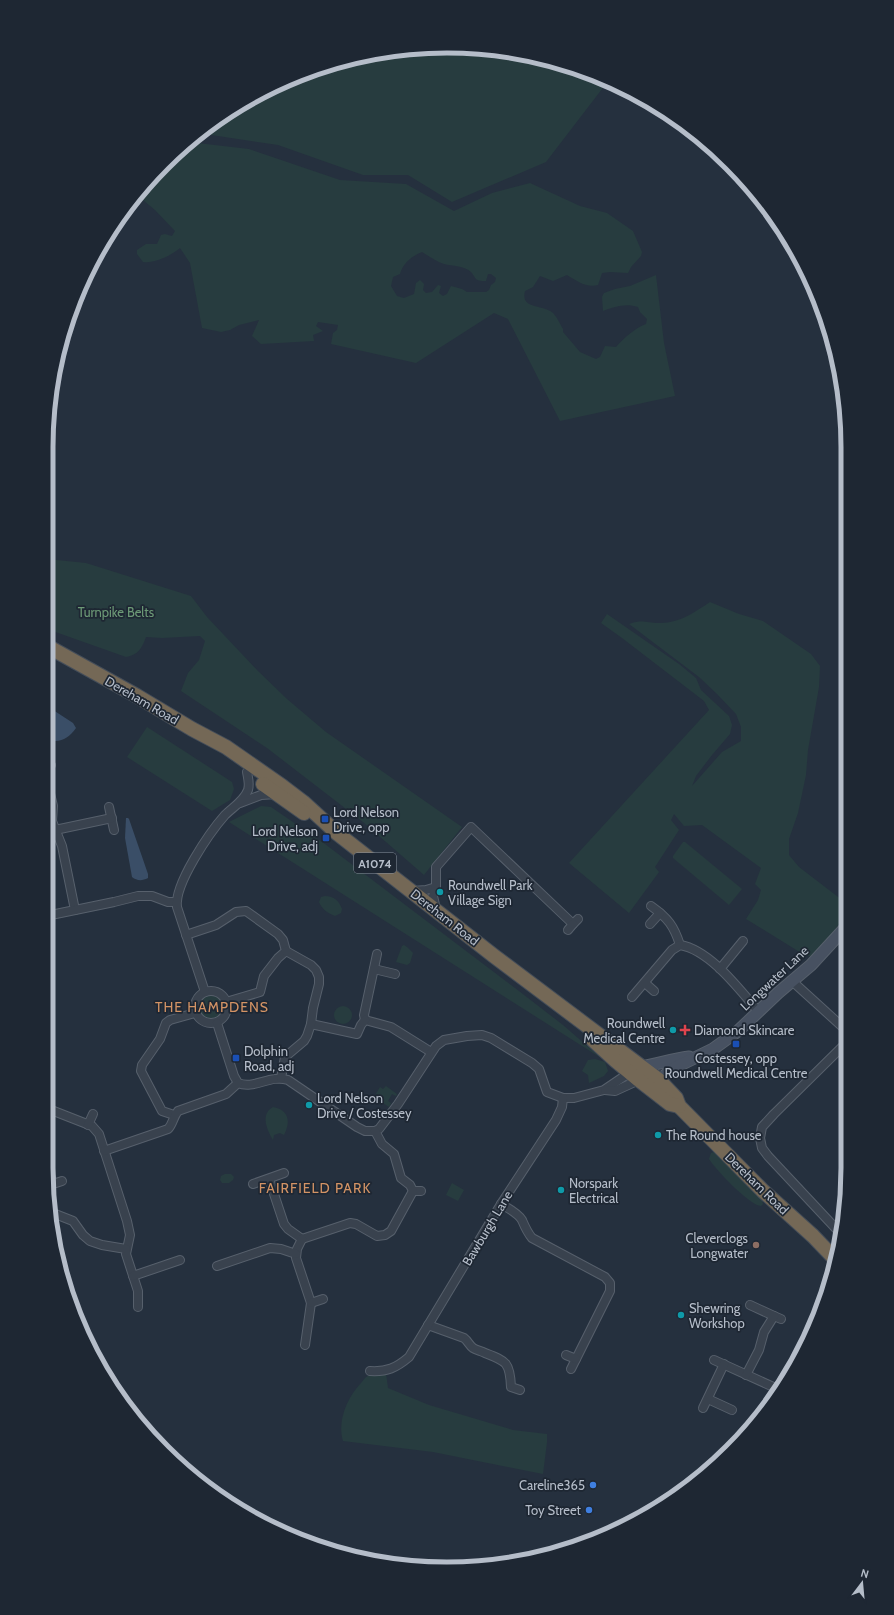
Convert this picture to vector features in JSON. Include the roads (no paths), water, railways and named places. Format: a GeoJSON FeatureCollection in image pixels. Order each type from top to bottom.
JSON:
{"type":"FeatureCollection","features":[{"type":"Feature","properties":{"kind":"highway","name":"Dereham Road"},"geometry":{"type":"LineString","coordinates":[[53,649],[226,747],[304,802],[338,834],[436,909],[494,956],[553,1000],[637,1073],[670,1104],[679,1106]]}},
{"type":"Feature","properties":{"kind":"highway","name":"Dereham Road"},"geometry":{"type":"LineString","coordinates":[[53,658],[92,671]]}},
{"type":"Feature","properties":{"kind":"highway","name":"Dereham Road"},"geometry":{"type":"LineString","coordinates":[[192,729],[277,794],[338,834]]}},
{"type":"Feature","properties":{"kind":"highway","name":"Dereham Road"},"geometry":{"type":"LineString","coordinates":[[637,1073],[659,1080],[676,1098],[679,1106],[763,1191],[813,1236],[831,1255]]}},
{"type":"Feature","properties":{"kind":"street"},"geometry":{"type":"LineString","coordinates":[[205,992],[176,902],[182,882],[212,832],[226,814],[246,795],[249,788],[247,772]]}},
{"type":"Feature","properties":{"kind":"street"},"geometry":{"type":"LineString","coordinates":[[238,804],[261,795],[277,794]]}},
{"type":"Feature","properties":{"kind":"street"},"geometry":{"type":"LineString","coordinates":[[109,807],[114,830]]}},
{"type":"Feature","properties":{"kind":"street"},"geometry":{"type":"LineString","coordinates":[[55,830],[112,818]]}},
{"type":"Feature","properties":{"kind":"street"},"geometry":{"type":"LineString","coordinates":[[53,824],[62,846],[75,910]]}},
{"type":"Feature","properties":{"kind":"street"},"geometry":{"type":"LineString","coordinates":[[436,909],[433,896],[436,887],[436,867],[471,827],[573,924]]}},
{"type":"Feature","properties":{"kind":"street"},"geometry":{"type":"LineString","coordinates":[[412,891],[426,890],[436,887]]}},
{"type":"Feature","properties":{"kind":"street"},"geometry":{"type":"LineString","coordinates":[[53,915],[138,896],[152,896],[168,902],[176,902]]}},
{"type":"Feature","properties":{"kind":"street"},"geometry":{"type":"LineString","coordinates":[[651,906],[672,925],[680,945]]}},
{"type":"Feature","properties":{"kind":"street"},"geometry":{"type":"LineString","coordinates":[[186,935],[216,925],[236,912],[246,911],[278,934],[283,940],[286,951],[311,965],[316,970],[319,977],[319,984],[311,1024],[304,1041],[285,1057],[281,1078]]}},
{"type":"Feature","properties":{"kind":"street"},"geometry":{"type":"LineString","coordinates":[[650,924],[660,913]]}},
{"type":"Feature","properties":{"kind":"street","name":"Longwater Lane"},"geometry":{"type":"LineString","coordinates":[[659,1080],[670,1070],[713,1049],[733,1034],[811,965],[841,932]]}},
{"type":"Feature","properties":{"kind":"street"},"geometry":{"type":"LineString","coordinates":[[720,969],[743,941]]}},
{"type":"Feature","properties":{"kind":"street"},"geometry":{"type":"LineString","coordinates":[[632,997],[672,950],[680,945],[688,946],[699,951],[720,969],[758,1011]]}},
{"type":"Feature","properties":{"kind":"street"},"geometry":{"type":"LineString","coordinates":[[226,1002],[260,992],[264,976],[278,958],[286,951]]}},
{"type":"Feature","properties":{"kind":"street"},"geometry":{"type":"LineString","coordinates":[[311,1024],[357,1034],[365,1020],[364,1015],[377,954]]}},
{"type":"Feature","properties":{"kind":"street"},"geometry":{"type":"LineString","coordinates":[[374,969],[395,974]]}},
{"type":"Feature","properties":{"kind":"street"},"geometry":{"type":"LineString","coordinates":[[792,981],[841,1026]]}},
{"type":"Feature","properties":{"kind":"street"},"geometry":{"type":"LineString","coordinates":[[645,983],[654,991]]}},
{"type":"Feature","properties":{"kind":"street"},"geometry":{"type":"LineString","coordinates":[[214,991],[221,995],[226,1002],[227,1010],[223,1018],[217,1022],[208,1024],[200,1020],[195,1013],[195,1004],[198,997],[205,992],[214,991]]}},
{"type":"Feature","properties":{"kind":"street"},"geometry":{"type":"LineString","coordinates":[[174,1116],[162,1111],[141,1070],[142,1064],[160,1039],[166,1023],[170,1020],[195,1013]]}},
{"type":"Feature","properties":{"kind":"street"},"geometry":{"type":"LineString","coordinates":[[365,1020],[391,1027],[431,1052]]}},
{"type":"Feature","properties":{"kind":"street"},"geometry":{"type":"LineString","coordinates":[[217,1022],[234,1076],[238,1082],[249,1085],[273,1078],[288,1080],[365,1131],[375,1131],[379,1129],[398,1104],[431,1052],[444,1040],[482,1035],[491,1038],[532,1063],[539,1069],[548,1092],[563,1098],[574,1098],[604,1090],[637,1073]]}},
{"type":"Feature","properties":{"kind":"street","name":"Dereham Road"},"geometry":{"type":"LineString","coordinates":[[836,1229],[768,1156],[762,1148],[760,1138],[762,1127],[841,1048]]}},
{"type":"Feature","properties":{"kind":"street","name":"Longwater Lane"},"geometry":{"type":"LineString","coordinates":[[637,1073],[671,1059],[696,1056]]}},
{"type":"Feature","properties":{"kind":"street"},"geometry":{"type":"LineString","coordinates":[[604,1090],[615,1090],[637,1073]]}},
{"type":"Feature","properties":{"kind":"street"},"geometry":{"type":"LineString","coordinates":[[104,1151],[168,1129],[178,1111],[226,1094],[238,1082]]}},
{"type":"Feature","properties":{"kind":"street","name":"Bawburgh Lane"},"geometry":{"type":"LineString","coordinates":[[370,1371],[377,1372],[398,1367],[408,1357],[501,1204],[556,1120],[562,1107],[563,1098]]}},
{"type":"Feature","properties":{"kind":"street"},"geometry":{"type":"LineString","coordinates":[[53,1111],[92,1126],[99,1134],[127,1220],[130,1235],[126,1254],[138,1291],[138,1307]]}},
{"type":"Feature","properties":{"kind":"street"},"geometry":{"type":"LineString","coordinates":[[88,1125],[93,1114]]}},
{"type":"Feature","properties":{"kind":"street"},"geometry":{"type":"LineString","coordinates":[[305,1345],[311,1303],[298,1265],[296,1254],[302,1239],[350,1223],[356,1224],[377,1236],[384,1235],[391,1231],[417,1191],[402,1178],[394,1154],[382,1144],[375,1131]]}},
{"type":"Feature","properties":{"kind":"street"},"geometry":{"type":"LineString","coordinates":[[253,1184],[284,1173]]}},
{"type":"Feature","properties":{"kind":"street"},"geometry":{"type":"LineString","coordinates":[[269,1179],[284,1224],[288,1229],[302,1239]]}},
{"type":"Feature","properties":{"kind":"street"},"geometry":{"type":"LineString","coordinates":[[54,1184],[62,1181]]}},
{"type":"Feature","properties":{"kind":"street"},"geometry":{"type":"LineString","coordinates":[[501,1204],[510,1209],[521,1219],[526,1231],[532,1238],[605,1277],[610,1283],[610,1291],[571,1369]]}},
{"type":"Feature","properties":{"kind":"street"},"geometry":{"type":"LineString","coordinates":[[56,1214],[73,1221],[83,1235],[90,1241],[126,1249]]}},
{"type":"Feature","properties":{"kind":"street"},"geometry":{"type":"LineString","coordinates":[[217,1266],[270,1248],[281,1249],[296,1254]]}},
{"type":"Feature","properties":{"kind":"street"},"geometry":{"type":"LineString","coordinates":[[133,1276],[180,1260]]}},
{"type":"Feature","properties":{"kind":"street"},"geometry":{"type":"LineString","coordinates":[[311,1303],[323,1299]]}},
{"type":"Feature","properties":{"kind":"street"},"geometry":{"type":"LineString","coordinates":[[746,1375],[759,1350],[764,1332],[777,1318],[750,1305]]}},
{"type":"Feature","properties":{"kind":"street"},"geometry":{"type":"LineString","coordinates":[[428,1324],[464,1338],[469,1341],[473,1348],[505,1361],[510,1372],[512,1387],[520,1390]]}},
{"type":"Feature","properties":{"kind":"street"},"geometry":{"type":"LineString","coordinates":[[566,1355],[576,1359]]}},
{"type":"Feature","properties":{"kind":"street"},"geometry":{"type":"LineString","coordinates":[[714,1360],[775,1388]]}},
{"type":"Feature","properties":{"kind":"street"},"geometry":{"type":"LineString","coordinates":[[703,1408],[724,1364]]}},
{"type":"Feature","properties":{"kind":"street"},"geometry":{"type":"LineString","coordinates":[[708,1399],[732,1410]]}},
{"type":"Feature","properties":{"kind":"water"},"geometry":{"type":"Polygon","coordinates":[[[53,710],[73,723],[76,728],[63,740],[53,740],[53,710]]]}},
{"type":"Feature","properties":{"kind":"water"},"geometry":{"type":"Polygon","coordinates":[[[126,818],[129,819],[148,874],[148,878],[144,880],[138,880],[132,877],[125,838],[126,818]]]}},
{"type":"Feature","properties":{"kind":"place","name":"Lord Nelson Drive, opp"},"geometry":{"type":"Point","coordinates":[325,819]}},
{"type":"Feature","properties":{"kind":"place","name":"Lord Nelson Drive, adj"},"geometry":{"type":"Point","coordinates":[326,838]}},
{"type":"Feature","properties":{"kind":"place","name":"Roundwell Park Village Sign"},"geometry":{"type":"Point","coordinates":[440,892]}},
{"type":"Feature","properties":{"kind":"place","name":"Roundwell Medical Centre"},"geometry":{"type":"Point","coordinates":[673,1030]}},
{"type":"Feature","properties":{"kind":"place","name":"Diamond Skincare"},"geometry":{"type":"Point","coordinates":[685,1030]}},
{"type":"Feature","properties":{"kind":"place","name":"Costessey, opp Roundwell Medical Centre"},"geometry":{"type":"Point","coordinates":[736,1044]}},
{"type":"Feature","properties":{"kind":"place","name":"Dolphin Road, adj"},"geometry":{"type":"Point","coordinates":[236,1058]}},
{"type":"Feature","properties":{"kind":"place","name":"Lord Nelson Drive / Costessey"},"geometry":{"type":"Point","coordinates":[309,1105]}},
{"type":"Feature","properties":{"kind":"place","name":"The Round house"},"geometry":{"type":"Point","coordinates":[658,1135]}},
{"type":"Feature","properties":{"kind":"place","name":"Norspark Electrical"},"geometry":{"type":"Point","coordinates":[561,1190]}},
{"type":"Feature","properties":{"kind":"place","name":"Cleverclogs Longwater"},"geometry":{"type":"Point","coordinates":[756,1245]}},
{"type":"Feature","properties":{"kind":"place","name":"Shewring Workshop"},"geometry":{"type":"Point","coordinates":[681,1315]}},
{"type":"Feature","properties":{"kind":"place","name":"Careline365"},"geometry":{"type":"Point","coordinates":[593,1485]}},
{"type":"Feature","properties":{"kind":"place","name":"Toy Street"},"geometry":{"type":"Point","coordinates":[589,1510]}},
{"type":"Feature","properties":{"kind":"district","name":"THE HAMPDENS"},"geometry":{"type":"Point","coordinates":[212,1007]}},
{"type":"Feature","properties":{"kind":"district","name":"FAIRFIELD PARK"},"geometry":{"type":"Point","coordinates":[315,1188]}},
{"type":"Feature","properties":{"kind":"park label","name":"Turnpike Belts"},"geometry":{"type":"Point","coordinates":[116,612]}}]}
